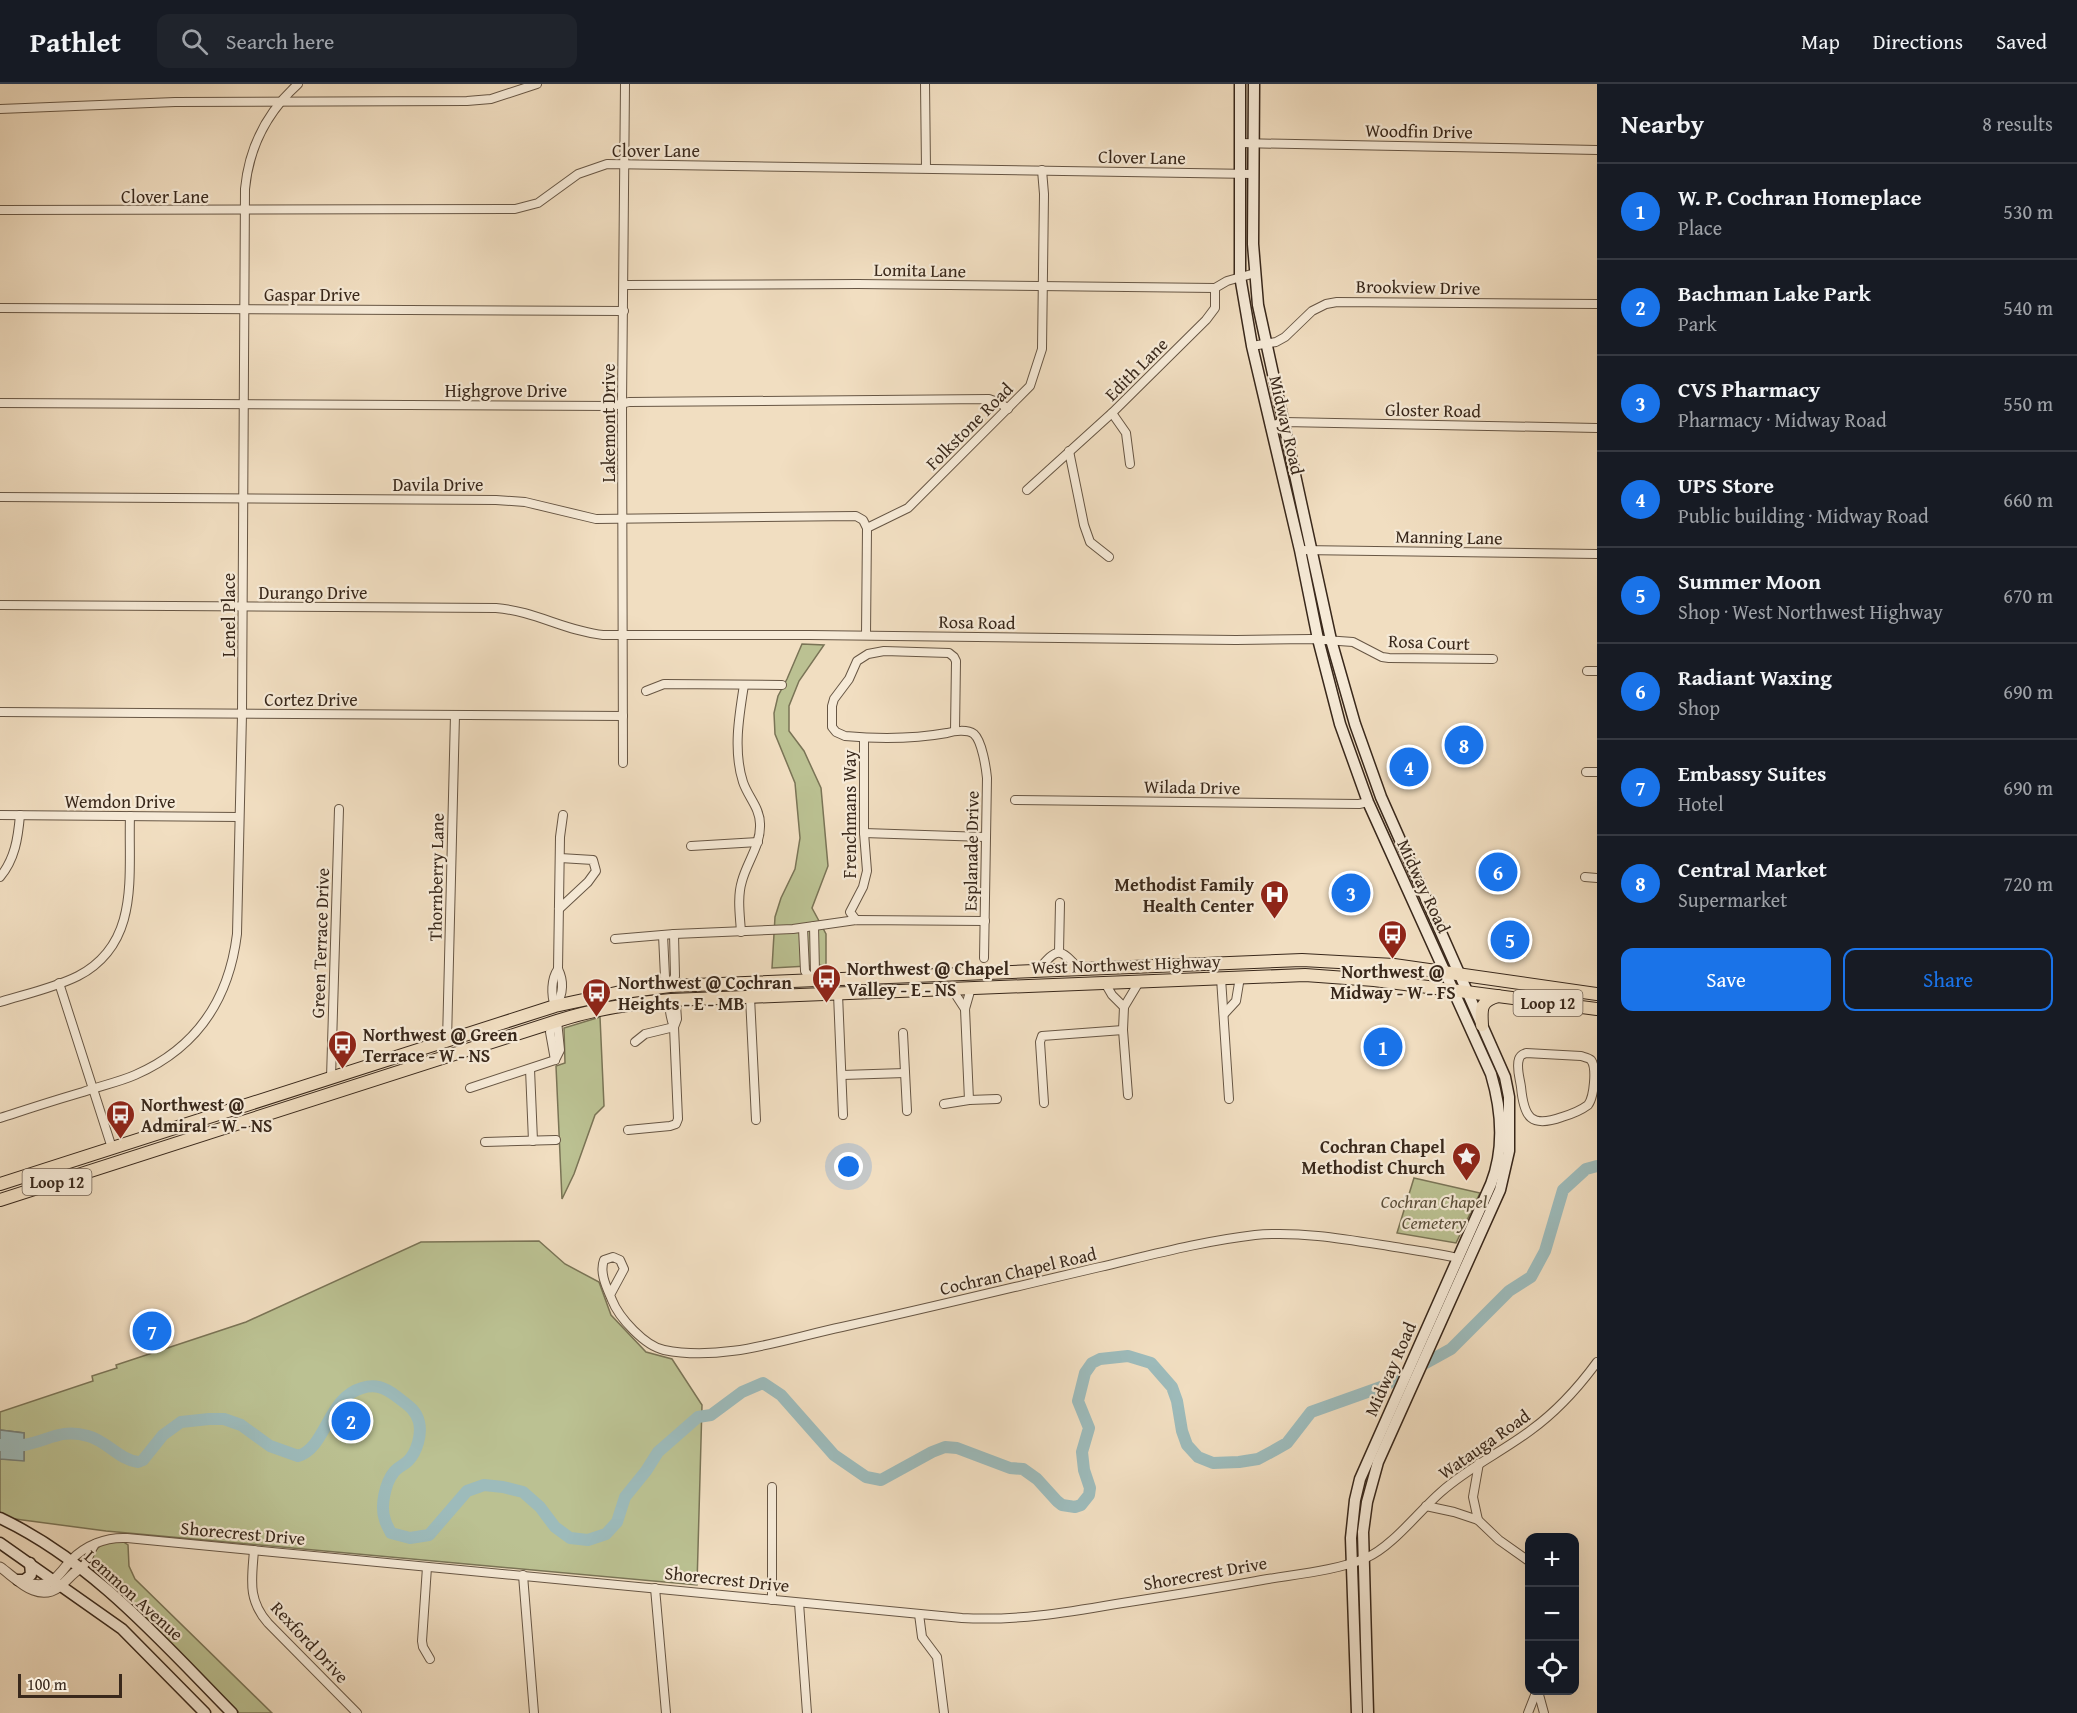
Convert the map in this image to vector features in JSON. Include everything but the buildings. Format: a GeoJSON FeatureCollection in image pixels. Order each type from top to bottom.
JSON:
{"type":"FeatureCollection","features":[{"type":"Feature","properties":{"kind":"main road","name":"Midway Road"},"geometry":{"type":"LineString","coordinates":[[1240,84],[1240,276],[1252,346],[1300,550],[1317,639],[1344,734],[1368,802],[1503,1098]]}},
{"type":"Feature","properties":{"kind":"main road","name":"Midway Road"},"geometry":{"type":"LineString","coordinates":[[1254,84],[1253,244],[1258,305],[1332,640],[1355,724],[1381,797],[1505,1077],[1498,1164],[1440,1327],[1378,1462],[1371,1483],[1364,1517],[1363,1559],[1368,1713]]}},
{"type":"Feature","properties":{"kind":"main road"},"geometry":{"type":"LineString","coordinates":[[1368,802],[1381,797]]}},
{"type":"Feature","properties":{"kind":"main road"},"geometry":{"type":"LineString","coordinates":[[1400,875],[1413,869]]}},
{"type":"Feature","properties":{"kind":"main road"},"geometry":{"type":"LineString","coordinates":[[1257,977],[1269,971],[1299,967],[1302,960]]}},
{"type":"Feature","properties":{"kind":"main road","name":"West Northwest Highway"},"geometry":{"type":"LineString","coordinates":[[0,1184],[555,1006],[616,993],[670,986],[1302,960],[1356,962],[1597,994]]}},
{"type":"Feature","properties":{"kind":"main road"},"geometry":{"type":"LineString","coordinates":[[1221,978],[1222,964]]}},
{"type":"Feature","properties":{"kind":"main road","name":"West Northwest Highway"},"geometry":{"type":"LineString","coordinates":[[0,1200],[557,1021],[618,1006],[671,1000],[1240,977],[1339,976],[1597,1009]]}},
{"type":"Feature","properties":{"kind":"main road"},"geometry":{"type":"LineString","coordinates":[[811,980],[811,995]]}},
{"type":"Feature","properties":{"kind":"main road"},"geometry":{"type":"LineString","coordinates":[[670,986],[671,1000]]}},
{"type":"Feature","properties":{"kind":"main road"},"geometry":{"type":"LineString","coordinates":[[1482,1024],[1483,1005],[1488,999],[1499,996]]}},
{"type":"Feature","properties":{"kind":"main road"},"geometry":{"type":"LineString","coordinates":[[555,1006],[557,1021]]}},
{"type":"Feature","properties":{"kind":"main road"},"geometry":{"type":"LineString","coordinates":[[447,1041],[452,1055]]}},
{"type":"Feature","properties":{"kind":"main road"},"geometry":{"type":"LineString","coordinates":[[332,1078],[334,1093]]}},
{"type":"Feature","properties":{"kind":"main road"},"geometry":{"type":"LineString","coordinates":[[190,1123],[194,1138]]}},
{"type":"Feature","properties":{"kind":"main road"},"geometry":{"type":"LineString","coordinates":[[114,1164],[120,1155],[148,1143],[151,1135]]}},
{"type":"Feature","properties":{"kind":"main road","name":"Midway Road"},"geometry":{"type":"LineString","coordinates":[[1357,1713],[1352,1563],[1353,1515],[1360,1479],[1424,1333],[1463,1260]]}},
{"type":"Feature","properties":{"kind":"main road","name":"Lemmon Avenue"},"geometry":{"type":"LineString","coordinates":[[0,1518],[40,1540],[81,1568],[125,1605],[232,1713]]}},
{"type":"Feature","properties":{"kind":"main road","name":"Lemmon Avenue"},"geometry":{"type":"LineString","coordinates":[[0,1543],[122,1629],[205,1713]]}},
{"type":"Feature","properties":{"kind":"main road"},"geometry":{"type":"LineString","coordinates":[[18,1580],[24,1580],[31,1575],[30,1563]]}},
{"type":"Feature","properties":{"kind":"street","name":"Lenel Place"},"geometry":{"type":"LineString","coordinates":[[0,1118],[134,1075],[157,1064],[191,1037],[214,1009],[234,957],[237,934],[242,714],[247,174],[262,130],[281,101],[298,84]]}},
{"type":"Feature","properties":{"kind":"street"},"geometry":{"type":"LineString","coordinates":[[0,109],[164,102],[467,101],[491,99],[537,84]]}},
{"type":"Feature","properties":{"kind":"street","name":"Lakemont Drive"},"geometry":{"type":"LineString","coordinates":[[622,763],[625,84]]}},
{"type":"Feature","properties":{"kind":"street"},"geometry":{"type":"LineString","coordinates":[[925,84],[926,168]]}},
{"type":"Feature","properties":{"kind":"street","name":"Woodfin Drive"},"geometry":{"type":"LineString","coordinates":[[1240,142],[1597,150]]}},
{"type":"Feature","properties":{"kind":"street","name":"Clover Lane"},"geometry":{"type":"LineString","coordinates":[[0,210],[515,209],[538,204],[578,174],[607,164],[1252,174]]}},
{"type":"Feature","properties":{"kind":"street","name":"Folkstone Road"},"geometry":{"type":"LineString","coordinates":[[867,528],[908,508],[1030,386],[1042,350],[1044,194],[1042,170]]}},
{"type":"Feature","properties":{"kind":"street"},"geometry":{"type":"LineString","coordinates":[[1215,288],[1240,276],[1255,273]]}},
{"type":"Feature","properties":{"kind":"street","name":"Lomita Lane"},"geometry":{"type":"LineString","coordinates":[[624,285],[858,284],[1215,288]]}},
{"type":"Feature","properties":{"kind":"street","name":"Edith Lane"},"geometry":{"type":"LineString","coordinates":[[1027,490],[1112,413],[1206,320],[1215,308],[1215,288]]}},
{"type":"Feature","properties":{"kind":"street","name":"Brookview Drive"},"geometry":{"type":"LineString","coordinates":[[1252,346],[1276,342],[1285,337],[1312,311],[1326,304],[1337,302],[1597,304]]}},
{"type":"Feature","properties":{"kind":"street","name":"Gaspar Drive"},"geometry":{"type":"LineString","coordinates":[[0,308],[624,311]]}},
{"type":"Feature","properties":{"kind":"street","name":"Highgrove Drive"},"geometry":{"type":"LineString","coordinates":[[0,403],[612,406],[622,404],[989,399],[1008,409]]}},
{"type":"Feature","properties":{"kind":"street"},"geometry":{"type":"LineString","coordinates":[[1112,413],[1126,433],[1130,464]]}},
{"type":"Feature","properties":{"kind":"street","name":"Gloster Road"},"geometry":{"type":"LineString","coordinates":[[1270,426],[1284,422],[1597,428]]}},
{"type":"Feature","properties":{"kind":"street"},"geometry":{"type":"LineString","coordinates":[[1069,452],[1084,525],[1090,542],[1109,557]]}},
{"type":"Feature","properties":{"kind":"street","name":"Davila Drive"},"geometry":{"type":"LineString","coordinates":[[0,497],[496,500],[525,502],[596,519],[856,516],[863,520],[867,528]]}},
{"type":"Feature","properties":{"kind":"street"},"geometry":{"type":"LineString","coordinates":[[866,635],[867,528]]}},
{"type":"Feature","properties":{"kind":"street","name":"Manning Lane"},"geometry":{"type":"LineString","coordinates":[[1300,550],[1597,555]]}},
{"type":"Feature","properties":{"kind":"street","name":"Durango Drive"},"geometry":{"type":"LineString","coordinates":[[0,605],[505,609],[527,612],[586,632],[622,635]]}},
{"type":"Feature","properties":{"kind":"street","name":"Rosa Road"},"geometry":{"type":"LineString","coordinates":[[622,635],[1332,640]]}},
{"type":"Feature","properties":{"kind":"street","name":"Rosa Court"},"geometry":{"type":"LineString","coordinates":[[1332,640],[1353,642],[1389,658],[1493,659]]}},
{"type":"Feature","properties":{"kind":"street"},"geometry":{"type":"LineString","coordinates":[[884,651],[949,653],[954,657],[955,731],[920,738],[844,736],[836,732],[832,726],[832,706],[857,661],[868,654],[884,651]]}},
{"type":"Feature","properties":{"kind":"street"},"geometry":{"type":"LineString","coordinates":[[1587,671],[1597,671]]}},
{"type":"Feature","properties":{"kind":"street"},"geometry":{"type":"LineString","coordinates":[[646,691],[664,684],[782,685]]}},
{"type":"Feature","properties":{"kind":"street"},"geometry":{"type":"LineString","coordinates":[[741,932],[742,882],[758,842],[760,821],[756,807],[744,785],[739,758],[740,711],[744,685]]}},
{"type":"Feature","properties":{"kind":"street","name":"Cortez Drive"},"geometry":{"type":"LineString","coordinates":[[0,712],[623,716]]}},
{"type":"Feature","properties":{"kind":"street","name":"Thornberry Lane"},"geometry":{"type":"LineString","coordinates":[[447,1041],[455,715]]}},
{"type":"Feature","properties":{"kind":"street","name":"Esplanade Drive"},"geometry":{"type":"LineString","coordinates":[[955,731],[974,734],[986,769],[984,958]]}},
{"type":"Feature","properties":{"kind":"street","name":"Frenchmans Way"},"geometry":{"type":"LineString","coordinates":[[856,921],[850,912],[863,887],[867,871],[864,832],[864,738]]}},
{"type":"Feature","properties":{"kind":"street"},"geometry":{"type":"LineString","coordinates":[[1586,772],[1597,772]]}},
{"type":"Feature","properties":{"kind":"street","name":"Wilada Drive"},"geometry":{"type":"LineString","coordinates":[[1015,800],[1359,804],[1368,802]]}},
{"type":"Feature","properties":{"kind":"street","name":"Green Terrace Drive"},"geometry":{"type":"LineString","coordinates":[[332,1078],[339,809]]}},
{"type":"Feature","properties":{"kind":"street","name":"Wemdon Drive"},"geometry":{"type":"LineString","coordinates":[[0,815],[239,817]]}},
{"type":"Feature","properties":{"kind":"street"},"geometry":{"type":"LineString","coordinates":[[0,877],[13,856],[18,838],[20,815]]}},
{"type":"Feature","properties":{"kind":"street"},"geometry":{"type":"LineString","coordinates":[[555,1006],[561,997],[561,976],[558,969],[563,815]]}},
{"type":"Feature","properties":{"kind":"street"},"geometry":{"type":"LineString","coordinates":[[0,1002],[76,977],[98,962],[112,946],[123,928],[128,905],[130,816]]}},
{"type":"Feature","properties":{"kind":"street"},"geometry":{"type":"LineString","coordinates":[[864,832],[985,837]]}},
{"type":"Feature","properties":{"kind":"street"},"geometry":{"type":"LineString","coordinates":[[691,846],[758,842]]}},
{"type":"Feature","properties":{"kind":"street"},"geometry":{"type":"LineString","coordinates":[[559,909],[588,882],[596,871],[593,860],[560,858]]}},
{"type":"Feature","properties":{"kind":"street"},"geometry":{"type":"LineString","coordinates":[[1585,877],[1597,878]]}},
{"type":"Feature","properties":{"kind":"street"},"geometry":{"type":"LineString","coordinates":[[1059,952],[1060,903]]}},
{"type":"Feature","properties":{"kind":"street"},"geometry":{"type":"LineString","coordinates":[[615,939],[741,932],[856,921],[985,921]]}},
{"type":"Feature","properties":{"kind":"street"},"geometry":{"type":"LineString","coordinates":[[803,927],[805,972],[811,980],[815,972],[814,926]]}},
{"type":"Feature","properties":{"kind":"street"},"geometry":{"type":"LineString","coordinates":[[670,986],[675,976],[674,934]]}},
{"type":"Feature","properties":{"kind":"street"},"geometry":{"type":"LineString","coordinates":[[663,935],[665,977],[670,986]]}},
{"type":"Feature","properties":{"kind":"street"},"geometry":{"type":"LineString","coordinates":[[1037,971],[1053,954],[1059,952],[1065,953],[1080,970]]}},
{"type":"Feature","properties":{"kind":"street"},"geometry":{"type":"LineString","coordinates":[[1224,1014],[1236,1001],[1240,977]]}},
{"type":"Feature","properties":{"kind":"street"},"geometry":{"type":"LineString","coordinates":[[1221,978],[1228,1099]]}},
{"type":"Feature","properties":{"kind":"street"},"geometry":{"type":"LineString","coordinates":[[1128,1095],[1123,1030],[1124,1007],[1139,982]]}},
{"type":"Feature","properties":{"kind":"street"},"geometry":{"type":"LineString","coordinates":[[59,983],[112,1148]]}},
{"type":"Feature","properties":{"kind":"street"},"geometry":{"type":"LineString","coordinates":[[1105,983],[1112,995],[1124,1007]]}},
{"type":"Feature","properties":{"kind":"street"},"geometry":{"type":"LineString","coordinates":[[969,1100],[965,1009],[971,988]]}},
{"type":"Feature","properties":{"kind":"street"},"geometry":{"type":"LineString","coordinates":[[952,989],[965,1009]]}},
{"type":"Feature","properties":{"kind":"street"},"geometry":{"type":"LineString","coordinates":[[838,994],[843,1115]]}},
{"type":"Feature","properties":{"kind":"street"},"geometry":{"type":"LineString","coordinates":[[750,997],[756,1120]]}},
{"type":"Feature","properties":{"kind":"street"},"geometry":{"type":"LineString","coordinates":[[628,1130],[676,1124],[678,1114],[671,1000]]}},
{"type":"Feature","properties":{"kind":"street"},"geometry":{"type":"LineString","coordinates":[[470,1088],[555,1060],[557,1021]]}},
{"type":"Feature","properties":{"kind":"street"},"geometry":{"type":"LineString","coordinates":[[635,1042],[645,1034],[674,1027]]}},
{"type":"Feature","properties":{"kind":"street"},"geometry":{"type":"LineString","coordinates":[[1044,1103],[1040,1042],[1042,1036],[1123,1030]]}},
{"type":"Feature","properties":{"kind":"street"},"geometry":{"type":"LineString","coordinates":[[903,1033],[907,1111]]}},
{"type":"Feature","properties":{"kind":"street"},"geometry":{"type":"LineString","coordinates":[[1526,1053],[1581,1056],[1589,1059],[1594,1066],[1592,1100],[1583,1109],[1545,1122],[1536,1122],[1527,1115],[1522,1102],[1521,1090],[1519,1060],[1521,1055],[1526,1053]]}},
{"type":"Feature","properties":{"kind":"street"},"geometry":{"type":"LineString","coordinates":[[530,1069],[533,1141]]}},
{"type":"Feature","properties":{"kind":"street"},"geometry":{"type":"LineString","coordinates":[[842,1075],[906,1073]]}},
{"type":"Feature","properties":{"kind":"street"},"geometry":{"type":"LineString","coordinates":[[1503,1098],[1521,1090]]}},
{"type":"Feature","properties":{"kind":"street"},"geometry":{"type":"LineString","coordinates":[[944,1104],[997,1098]]}},
{"type":"Feature","properties":{"kind":"street"},"geometry":{"type":"LineString","coordinates":[[1503,1098],[1522,1102]]}},
{"type":"Feature","properties":{"kind":"street"},"geometry":{"type":"LineString","coordinates":[[485,1142],[556,1140]]}},
{"type":"Feature","properties":{"kind":"street","name":"Cochran Chapel Road"},"geometry":{"type":"LineString","coordinates":[[610,1295],[624,1269],[620,1260],[613,1257],[604,1260],[601,1270],[610,1295],[617,1312],[651,1345],[666,1350],[712,1353],[891,1317],[1194,1246],[1257,1235],[1284,1234],[1337,1238],[1463,1260]]}},
{"type":"Feature","properties":{"kind":"street","name":"Watauga Road"},"geometry":{"type":"LineString","coordinates":[[1352,1563],[1385,1546],[1447,1487],[1548,1417],[1573,1393],[1597,1362]]}},
{"type":"Feature","properties":{"kind":"street"},"geometry":{"type":"LineString","coordinates":[[1478,1520],[1473,1497],[1479,1463]]}},
{"type":"Feature","properties":{"kind":"street"},"geometry":{"type":"LineString","coordinates":[[772,1487],[772,1600]]}},
{"type":"Feature","properties":{"kind":"street"},"geometry":{"type":"LineString","coordinates":[[1426,1506],[1478,1520],[1499,1540],[1525,1558]]}},
{"type":"Feature","properties":{"kind":"street","name":"Shorecrest Drive"},"geometry":{"type":"LineString","coordinates":[[58,1582],[71,1560],[88,1546],[118,1538],[996,1620],[1027,1618],[1190,1592],[1352,1563]]}},
{"type":"Feature","properties":{"kind":"street"},"geometry":{"type":"LineString","coordinates":[[0,1567],[28,1588],[49,1592],[58,1582],[87,1564],[90,1551],[96,1543]]}},
{"type":"Feature","properties":{"kind":"street","name":"Rexford Drive"},"geometry":{"type":"LineString","coordinates":[[254,1550],[252,1592],[257,1609],[357,1713]]}},
{"type":"Feature","properties":{"kind":"street"},"geometry":{"type":"LineString","coordinates":[[427,1567],[422,1641],[430,1659]]}},
{"type":"Feature","properties":{"kind":"street"},"geometry":{"type":"LineString","coordinates":[[523,1575],[534,1713]]}},
{"type":"Feature","properties":{"kind":"street"},"geometry":{"type":"LineString","coordinates":[[655,1588],[666,1713]]}},
{"type":"Feature","properties":{"kind":"street"},"geometry":{"type":"LineString","coordinates":[[799,1603],[807,1713]]}},
{"type":"Feature","properties":{"kind":"street"},"geometry":{"type":"LineString","coordinates":[[919,1614],[922,1637],[937,1657],[944,1713]]}},
{"type":"Feature","properties":{"kind":"street"},"geometry":{"type":"LineString","coordinates":[[1528,1713],[1536,1695]]}},
{"type":"Feature","properties":{"kind":"street"},"geometry":{"type":"LineString","coordinates":[[1539,1695],[1544,1713]]}},
{"type":"Feature","properties":{"kind":"green space"},"geometry":{"type":"Polygon","coordinates":[[[802,644],[824,645],[799,681],[789,706],[789,731],[804,751],[821,788],[828,866],[812,908],[826,934],[826,965],[772,968],[775,917],[795,869],[800,838],[795,783],[775,734],[774,713],[778,696],[802,644]]]}},
{"type":"Feature","properties":{"kind":"green space"},"geometry":{"type":"Polygon","coordinates":[[[600,1017],[604,1106],[595,1115],[574,1174],[562,1199],[556,1066],[565,1063],[564,1028],[600,1017]]]}},
{"type":"Feature","properties":{"kind":"green space","name":"Cochran Chapel Cemetery"},"geometry":{"type":"Polygon","coordinates":[[[1414,1178],[1480,1193],[1456,1243],[1397,1233],[1414,1178]]]}},
{"type":"Feature","properties":{"kind":"green space"},"geometry":{"type":"Polygon","coordinates":[[[539,1241],[565,1264],[599,1282],[611,1315],[646,1352],[672,1359],[702,1405],[697,1585],[106,1531],[0,1517],[0,1459],[24,1460],[24,1433],[0,1430],[0,1412],[93,1381],[92,1376],[117,1368],[116,1365],[246,1322],[421,1242],[539,1241]]]}},
{"type":"Feature","properties":{"kind":"green space"},"geometry":{"type":"Polygon","coordinates":[[[122,1541],[128,1545],[129,1566],[135,1579],[272,1713],[239,1713],[92,1568],[90,1560],[99,1547],[106,1543],[122,1541]]]}},
{"type":"Feature","properties":{"kind":"water"},"geometry":{"type":"Polygon","coordinates":[[[0,1430],[24,1433],[24,1461],[0,1459],[0,1430]]]}},
{"type":"Feature","properties":{"kind":"waterway"},"geometry":{"type":"LineString","coordinates":[[0,1445],[24,1445],[70,1433],[95,1438],[124,1457],[138,1462],[143,1460],[163,1435],[181,1422],[224,1419],[241,1425],[270,1446],[298,1456],[308,1451],[315,1443],[334,1412],[350,1393],[375,1386],[387,1390],[410,1407],[418,1417],[420,1427],[414,1453],[394,1472],[386,1489],[383,1502],[384,1515],[391,1533],[410,1538],[429,1535],[467,1491],[484,1485],[523,1492],[540,1507],[555,1527],[570,1538],[588,1540],[606,1534],[617,1522],[625,1497],[658,1452],[698,1417],[711,1415],[742,1392],[763,1383],[781,1395],[834,1455],[866,1477],[881,1480],[932,1452],[945,1447],[957,1448],[1010,1468],[1023,1469],[1037,1479],[1062,1505],[1075,1507],[1081,1505],[1089,1495],[1090,1488],[1084,1470],[1082,1452],[1089,1428],[1078,1401],[1085,1373],[1092,1363],[1100,1359],[1128,1356],[1151,1363],[1172,1387],[1187,1445],[1198,1457],[1213,1463],[1258,1459],[1287,1443],[1311,1412],[1384,1386],[1451,1349],[1509,1291],[1531,1277],[1545,1251],[1563,1190],[1586,1169],[1597,1166]]}},
{"type":"Feature","properties":{"kind":"place","name":"Central Market"},"geometry":{"type":"Point","coordinates":[1464,745]}},
{"type":"Feature","properties":{"kind":"place","name":"UPS Store"},"geometry":{"type":"Point","coordinates":[1409,767]}},
{"type":"Feature","properties":{"kind":"place","name":"Radiant Waxing"},"geometry":{"type":"Point","coordinates":[1498,872]}},
{"type":"Feature","properties":{"kind":"place","name":"CVS Pharmacy"},"geometry":{"type":"Point","coordinates":[1351,893]}},
{"type":"Feature","properties":{"kind":"place","name":"Methodist Family Health Center"},"geometry":{"type":"Point","coordinates":[1275,920]}},
{"type":"Feature","properties":{"kind":"place","name":"Summer Moon"},"geometry":{"type":"Point","coordinates":[1510,940]}},
{"type":"Feature","properties":{"kind":"place","name":"Northwest @ Midway - W - FS"},"geometry":{"type":"Point","coordinates":[1393,960]}},
{"type":"Feature","properties":{"kind":"place","name":"Northwest @ Chapel Valley - E - NS"},"geometry":{"type":"Point","coordinates":[826,1004]}},
{"type":"Feature","properties":{"kind":"place","name":"Northwest @ Cochran Heights - E - MB"},"geometry":{"type":"Point","coordinates":[597,1018]}},
{"type":"Feature","properties":{"kind":"place","name":"W. P. Cochran Homeplace"},"geometry":{"type":"Point","coordinates":[1383,1047]}},
{"type":"Feature","properties":{"kind":"place","name":"Northwest @ Green Terrace - W - NS"},"geometry":{"type":"Point","coordinates":[342,1070]}},
{"type":"Feature","properties":{"kind":"place","name":"Northwest @ Admiral - W - NS"},"geometry":{"type":"Point","coordinates":[120,1140]}},
{"type":"Feature","properties":{"kind":"place","name":"Cochran Chapel Methodist Church"},"geometry":{"type":"Point","coordinates":[1466,1182]}},
{"type":"Feature","properties":{"kind":"place","name":"Embassy Suites"},"geometry":{"type":"Point","coordinates":[152,1331]}},
{"type":"Feature","properties":{"kind":"place","name":"Bachman Lake Park"},"geometry":{"type":"Point","coordinates":[351,1421]}}]}
